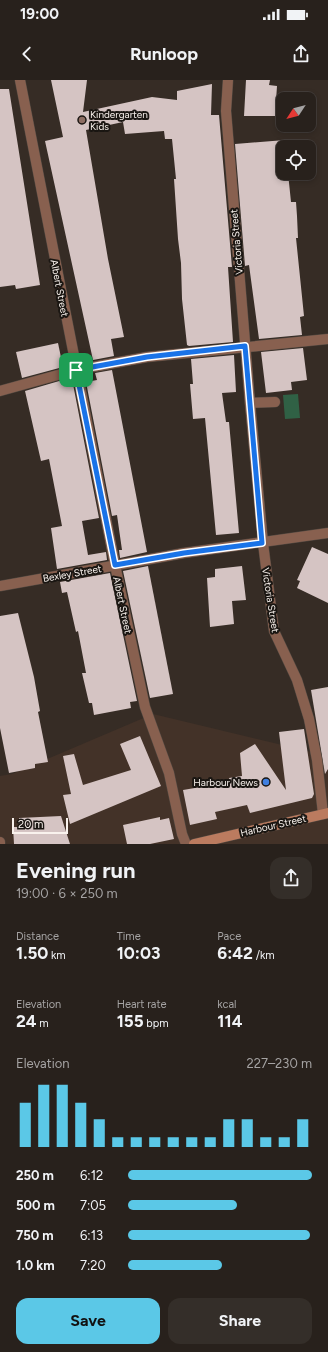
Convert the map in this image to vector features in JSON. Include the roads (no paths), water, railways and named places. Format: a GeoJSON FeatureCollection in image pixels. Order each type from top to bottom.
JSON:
{"type":"FeatureCollection","features":[{"type":"Feature","properties":{"kind":"main road","name":"Harbour Street"},"geometry":{"type":"LineString","coordinates":[[194,844],[325,813]]}},
{"type":"Feature","properties":{"kind":"street","name":"Albert Street"},"geometry":{"type":"LineString","coordinates":[[20,80],[76,370],[145,707],[170,773],[186,844]]}},
{"type":"Feature","properties":{"kind":"street","name":"Victoria Street"},"geometry":{"type":"LineString","coordinates":[[228,80],[226,111],[262,543],[274,631],[297,680],[309,719],[325,813]]}},
{"type":"Feature","properties":{"kind":"street"},"geometry":{"type":"LineString","coordinates":[[0,391],[76,370],[147,357],[245,346],[328,340]]}},
{"type":"Feature","properties":{"kind":"street"},"geometry":{"type":"LineString","coordinates":[[250,403],[275,402]]}},
{"type":"Feature","properties":{"kind":"street","name":"Bexley Street"},"geometry":{"type":"LineString","coordinates":[[0,586],[184,553],[328,533]]}},
{"type":"Feature","properties":{"kind":"place","name":"Kindergarten Kids"},"geometry":{"type":"Point","coordinates":[82,120]}},
{"type":"Feature","properties":{"kind":"place","name":"Harbour News"},"geometry":{"type":"Point","coordinates":[266,782]}}]}
